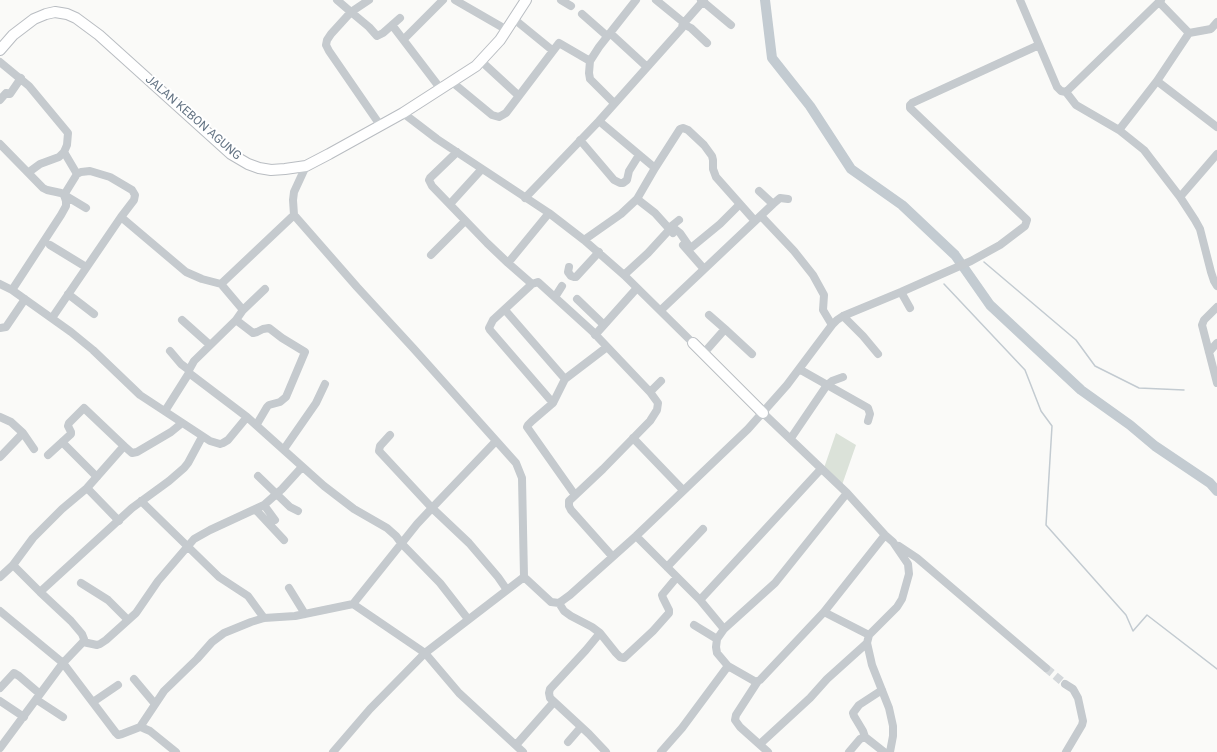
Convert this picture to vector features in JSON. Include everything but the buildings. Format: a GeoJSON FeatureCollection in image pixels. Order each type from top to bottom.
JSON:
{"type":"FeatureCollection","features":[{"type":"Feature","properties":{"kind":"main road","name":"JALAN KEBON AGUNG"},"geometry":{"type":"LineString","coordinates":[[0,50],[13,36],[34,19],[56,12],[67,14],[76,18],[99,35],[231,154],[248,164],[271,170],[306,166],[403,113],[440,88],[452,82],[481,61],[500,40],[526,0]]}},
{"type":"Feature","properties":{"kind":"main road"},"geometry":{"type":"LineString","coordinates":[[693,343],[763,413]]}},
{"type":"Feature","properties":{"kind":"street"},"geometry":{"type":"LineString","coordinates":[[337,0],[369,27],[376,36],[383,33],[400,18]]}},
{"type":"Feature","properties":{"kind":"street"},"geometry":{"type":"LineString","coordinates":[[369,0],[351,12],[326,40],[326,45],[380,125]]}},
{"type":"Feature","properties":{"kind":"street"},"geometry":{"type":"LineString","coordinates":[[404,39],[443,0]]}},
{"type":"Feature","properties":{"kind":"street"},"geometry":{"type":"LineString","coordinates":[[455,0],[507,30]]}},
{"type":"Feature","properties":{"kind":"street"},"geometry":{"type":"LineString","coordinates":[[614,103],[590,79],[588,68],[590,61],[608,35],[636,0]]}},
{"type":"Feature","properties":{"kind":"street"},"geometry":{"type":"LineString","coordinates":[[656,0],[707,43]]}},
{"type":"Feature","properties":{"kind":"street"},"geometry":{"type":"LineString","coordinates":[[525,198],[647,67],[682,28],[683,24],[703,0],[731,25]]}},
{"type":"Feature","properties":{"kind":"street"},"geometry":{"type":"LineString","coordinates":[[1020,0],[1057,86],[1061,91],[1066,92],[1076,105],[1119,130],[1144,150],[1180,197],[1200,229],[1213,267],[1214,281],[1217,286]]}},
{"type":"Feature","properties":{"kind":"street"},"geometry":{"type":"LineString","coordinates":[[1066,92],[1160,1],[1189,33]]}},
{"type":"Feature","properties":{"kind":"street"},"geometry":{"type":"LineString","coordinates":[[582,14],[647,67]]}},
{"type":"Feature","properties":{"kind":"street"},"geometry":{"type":"LineString","coordinates":[[514,19],[552,50]]}},
{"type":"Feature","properties":{"kind":"street"},"geometry":{"type":"LineString","coordinates":[[1119,130],[1157,81],[1189,33],[1211,30],[1217,22]]}},
{"type":"Feature","properties":{"kind":"street"},"geometry":{"type":"LineString","coordinates":[[392,25],[440,88]]}},
{"type":"Feature","properties":{"kind":"street"},"geometry":{"type":"LineString","coordinates":[[452,82],[494,117],[498,117],[506,113],[557,44],[560,44],[590,61]]}},
{"type":"Feature","properties":{"kind":"street"},"geometry":{"type":"LineString","coordinates":[[306,166],[294,192],[294,215],[516,464],[522,478],[524,577],[546,598],[555,603],[560,603],[636,536],[748,429],[799,369],[832,325],[843,316],[971,261],[1000,245],[1025,226],[1027,220],[910,108],[910,105],[1039,45]]}},
{"type":"Feature","properties":{"kind":"street"},"geometry":{"type":"LineString","coordinates":[[481,61],[519,96]]}},
{"type":"Feature","properties":{"kind":"street"},"geometry":{"type":"LineString","coordinates":[[0,62],[20,78],[42,100],[68,133],[67,145],[64,152],[59,157],[40,164],[29,172]]}},
{"type":"Feature","properties":{"kind":"street"},"geometry":{"type":"LineString","coordinates":[[0,100],[6,93],[10,94],[20,78]]}},
{"type":"Feature","properties":{"kind":"street"},"geometry":{"type":"LineString","coordinates":[[1157,81],[1217,127]]}},
{"type":"Feature","properties":{"kind":"street"},"geometry":{"type":"LineString","coordinates":[[403,113],[481,170],[549,213],[584,240],[624,275],[693,343]]}},
{"type":"Feature","properties":{"kind":"street"},"geometry":{"type":"LineString","coordinates":[[599,120],[655,168]]}},
{"type":"Feature","properties":{"kind":"street"},"geometry":{"type":"LineString","coordinates":[[584,240],[621,214],[637,199],[680,130],[686,128],[704,145],[712,156],[713,169],[716,176],[740,204],[758,218],[794,251],[813,275],[824,295],[823,310],[832,325]]}},
{"type":"Feature","properties":{"kind":"street"},"geometry":{"type":"LineString","coordinates":[[580,140],[614,180],[623,183],[627,180],[629,171],[639,155]]}},
{"type":"Feature","properties":{"kind":"street"},"geometry":{"type":"LineString","coordinates":[[0,144],[43,188],[61,192],[86,208]]}},
{"type":"Feature","properties":{"kind":"street"},"geometry":{"type":"LineString","coordinates":[[64,152],[77,174]]}},
{"type":"Feature","properties":{"kind":"street"},"geometry":{"type":"LineString","coordinates":[[456,152],[429,180],[432,186],[465,221],[532,284]]}},
{"type":"Feature","properties":{"kind":"street"},"geometry":{"type":"LineString","coordinates":[[1180,197],[1216,157]]}},
{"type":"Feature","properties":{"kind":"street"},"geometry":{"type":"LineString","coordinates":[[450,204],[481,170]]}},
{"type":"Feature","properties":{"kind":"street"},"geometry":{"type":"LineString","coordinates":[[52,318],[134,200],[135,195],[132,190],[110,177],[90,171],[77,174],[64,195]]}},
{"type":"Feature","properties":{"kind":"street"},"geometry":{"type":"LineString","coordinates":[[759,191],[773,204]]}},
{"type":"Feature","properties":{"kind":"street"},"geometry":{"type":"LineString","coordinates":[[12,290],[66,206],[64,195]]}},
{"type":"Feature","properties":{"kind":"street"},"geometry":{"type":"LineString","coordinates":[[661,310],[773,204],[780,198],[788,199]]}},
{"type":"Feature","properties":{"kind":"street"},"geometry":{"type":"LineString","coordinates":[[637,199],[655,213],[704,269]]}},
{"type":"Feature","properties":{"kind":"street"},"geometry":{"type":"LineString","coordinates":[[669,229],[675,229],[680,233],[689,246],[692,246],[720,224],[740,204]]}},
{"type":"Feature","properties":{"kind":"street"},"geometry":{"type":"LineString","coordinates":[[508,263],[549,213]]}},
{"type":"Feature","properties":{"kind":"street"},"geometry":{"type":"LineString","coordinates":[[221,284],[294,215]]}},
{"type":"Feature","properties":{"kind":"street"},"geometry":{"type":"LineString","coordinates":[[121,217],[186,272],[202,280],[221,284],[243,310]]}},
{"type":"Feature","properties":{"kind":"street"},"geometry":{"type":"LineString","coordinates":[[624,275],[648,253],[679,220]]}},
{"type":"Feature","properties":{"kind":"street"},"geometry":{"type":"LineString","coordinates":[[431,256],[465,221]]}},
{"type":"Feature","properties":{"kind":"street"},"geometry":{"type":"LineString","coordinates":[[51,243],[73,256],[86,267]]}},
{"type":"Feature","properties":{"kind":"street"},"geometry":{"type":"LineString","coordinates":[[569,267],[568,272],[571,276],[576,277],[599,252]]}},
{"type":"Feature","properties":{"kind":"street"},"geometry":{"type":"LineString","coordinates":[[553,403],[490,330],[492,320],[505,310],[532,284],[538,282],[596,335],[658,402],[658,410],[650,421],[632,438],[603,470],[568,501],[568,506],[612,556]]}},
{"type":"Feature","properties":{"kind":"street"},"geometry":{"type":"LineString","coordinates":[[0,284],[12,290],[52,318],[93,350],[140,395],[202,437],[215,443],[224,443],[247,417]]}},
{"type":"Feature","properties":{"kind":"street"},"geometry":{"type":"LineString","coordinates":[[554,297],[562,286]]}},
{"type":"Feature","properties":{"kind":"street"},"geometry":{"type":"LineString","coordinates":[[596,335],[637,288]]}},
{"type":"Feature","properties":{"kind":"street"},"geometry":{"type":"LineString","coordinates":[[165,411],[194,361],[265,289]]}},
{"type":"Feature","properties":{"kind":"street"},"geometry":{"type":"LineString","coordinates":[[901,292],[910,308]]}},
{"type":"Feature","properties":{"kind":"street"},"geometry":{"type":"LineString","coordinates":[[68,294],[94,314]]}},
{"type":"Feature","properties":{"kind":"street"},"geometry":{"type":"LineString","coordinates":[[0,328],[6,328],[24,299]]}},
{"type":"Feature","properties":{"kind":"street"},"geometry":{"type":"LineString","coordinates":[[577,299],[604,325]]}},
{"type":"Feature","properties":{"kind":"street"},"geometry":{"type":"LineString","coordinates":[[1217,307],[1204,320],[1202,325],[1217,383]]}},
{"type":"Feature","properties":{"kind":"street"},"geometry":{"type":"LineString","coordinates":[[505,310],[565,379]]}},
{"type":"Feature","properties":{"kind":"street"},"geometry":{"type":"LineString","coordinates":[[709,315],[752,354]]}},
{"type":"Feature","properties":{"kind":"street"},"geometry":{"type":"LineString","coordinates":[[843,316],[878,354]]}},
{"type":"Feature","properties":{"kind":"street"},"geometry":{"type":"LineString","coordinates":[[182,320],[210,345]]}},
{"type":"Feature","properties":{"kind":"street"},"geometry":{"type":"LineString","coordinates":[[236,320],[253,332],[269,328],[282,338],[306,352],[286,397],[280,402],[269,405],[257,424]]}},
{"type":"Feature","properties":{"kind":"street"},"geometry":{"type":"LineString","coordinates":[[703,354],[725,329]]}},
{"type":"Feature","properties":{"kind":"street"},"geometry":{"type":"LineString","coordinates":[[1209,352],[1217,343]]}},
{"type":"Feature","properties":{"kind":"street"},"geometry":{"type":"LineString","coordinates":[[575,495],[528,425],[553,403],[565,379],[608,347]]}},
{"type":"Feature","properties":{"kind":"street"},"geometry":{"type":"LineString","coordinates":[[170,351],[189,371],[257,424],[302,467],[354,509],[387,528],[396,536],[440,583],[468,619]]}},
{"type":"Feature","properties":{"kind":"street"},"geometry":{"type":"LineString","coordinates":[[799,369],[868,408],[870,414],[868,421]]}},
{"type":"Feature","properties":{"kind":"street"},"geometry":{"type":"LineString","coordinates":[[791,438],[827,386],[832,381],[843,377]]}},
{"type":"Feature","properties":{"kind":"street"},"geometry":{"type":"LineString","coordinates":[[650,392],[661,380]]}},
{"type":"Feature","properties":{"kind":"street"},"geometry":{"type":"LineString","coordinates":[[284,449],[316,403],[325,384]]}},
{"type":"Feature","properties":{"kind":"street"},"geometry":{"type":"LineString","coordinates":[[48,455],[71,433],[68,426],[69,422],[84,408],[132,453],[137,452],[171,432],[182,423]]}},
{"type":"Feature","properties":{"kind":"street"},"geometry":{"type":"LineString","coordinates":[[763,413],[791,438],[847,493],[885,535],[917,558],[1046,668]]}},
{"type":"Feature","properties":{"kind":"street"},"geometry":{"type":"LineString","coordinates":[[0,417],[10,422],[23,433],[34,449]]}},
{"type":"Feature","properties":{"kind":"street"},"geometry":{"type":"LineString","coordinates":[[0,456],[23,433]]}},
{"type":"Feature","properties":{"kind":"street"},"geometry":{"type":"LineString","coordinates":[[390,435],[380,446],[379,451],[432,508],[469,543],[507,590]]}},
{"type":"Feature","properties":{"kind":"street"},"geometry":{"type":"LineString","coordinates":[[40,592],[132,508],[184,468],[202,437]]}},
{"type":"Feature","properties":{"kind":"street"},"geometry":{"type":"LineString","coordinates":[[632,438],[683,490]]}},
{"type":"Feature","properties":{"kind":"street"},"geometry":{"type":"LineString","coordinates":[[140,728],[164,691],[212,642],[230,630],[264,618],[288,617],[353,604],[432,508],[496,441]]}},
{"type":"Feature","properties":{"kind":"street"},"geometry":{"type":"LineString","coordinates":[[62,442],[97,477]]}},
{"type":"Feature","properties":{"kind":"street"},"geometry":{"type":"LineString","coordinates":[[0,577],[12,565],[33,538],[62,509],[87,488],[124,446]]}},
{"type":"Feature","properties":{"kind":"street"},"geometry":{"type":"LineString","coordinates":[[83,642],[89,644],[100,644],[136,613],[158,581],[188,546],[202,534],[264,505],[277,494],[302,467]]}},
{"type":"Feature","properties":{"kind":"street"},"geometry":{"type":"LineString","coordinates":[[700,600],[821,469]]}},
{"type":"Feature","properties":{"kind":"street"},"geometry":{"type":"LineString","coordinates":[[258,476],[290,507],[298,511]]}},
{"type":"Feature","properties":{"kind":"street"},"geometry":{"type":"LineString","coordinates":[[87,488],[119,521]]}},
{"type":"Feature","properties":{"kind":"street"},"geometry":{"type":"LineString","coordinates":[[758,681],[754,681],[728,666],[717,653],[717,639],[724,629],[775,583],[847,493]]}},
{"type":"Feature","properties":{"kind":"street"},"geometry":{"type":"LineString","coordinates":[[141,501],[219,576],[248,596],[264,618]]}},
{"type":"Feature","properties":{"kind":"street"},"geometry":{"type":"LineString","coordinates":[[264,505],[275,520]]}},
{"type":"Feature","properties":{"kind":"street"},"geometry":{"type":"LineString","coordinates":[[256,510],[284,540]]}},
{"type":"Feature","properties":{"kind":"street"},"geometry":{"type":"LineString","coordinates":[[667,567],[703,529]]}},
{"type":"Feature","properties":{"kind":"street"},"geometry":{"type":"LineString","coordinates":[[885,535],[824,612],[758,681],[736,715],[735,720],[740,727],[765,750],[827,679],[868,639],[897,607],[906,591],[910,574],[908,564],[893,542]]}},
{"type":"Feature","properties":{"kind":"street"},"geometry":{"type":"LineString","coordinates":[[636,536],[700,600],[724,629]]}},
{"type":"Feature","properties":{"kind":"street"},"geometry":{"type":"LineString","coordinates":[[0,748],[63,664],[84,639],[82,634],[71,621],[12,565]]}},
{"type":"Feature","properties":{"kind":"street"},"geometry":{"type":"LineString","coordinates":[[333,752],[370,709],[425,653],[524,577]]}},
{"type":"Feature","properties":{"kind":"street"},"geometry":{"type":"LineString","coordinates":[[560,603],[564,611],[600,633],[616,653],[620,657],[624,658],[653,631],[669,613],[670,610],[662,598],[662,594],[677,577]]}},
{"type":"Feature","properties":{"kind":"street"},"geometry":{"type":"LineString","coordinates":[[82,583],[108,600],[128,620]]}},
{"type":"Feature","properties":{"kind":"street"},"geometry":{"type":"LineString","coordinates":[[289,588],[305,614]]}},
{"type":"Feature","properties":{"kind":"street"},"geometry":{"type":"LineString","coordinates":[[353,604],[425,653],[459,693],[523,752]]}},
{"type":"Feature","properties":{"kind":"street"},"geometry":{"type":"LineString","coordinates":[[0,611],[63,664],[116,734],[118,735],[143,728],[150,731],[176,752]]}},
{"type":"Feature","properties":{"kind":"street"},"geometry":{"type":"LineString","coordinates":[[824,612],[868,639]]}},
{"type":"Feature","properties":{"kind":"street"},"geometry":{"type":"LineString","coordinates":[[694,625],[717,639]]}},
{"type":"Feature","properties":{"kind":"street"},"geometry":{"type":"LineString","coordinates":[[600,633],[550,689],[549,693],[553,703],[581,727],[606,752]]}},
{"type":"Feature","properties":{"kind":"street"},"geometry":{"type":"LineString","coordinates":[[868,639],[872,666],[889,708],[893,726],[890,752]]}},
{"type":"Feature","properties":{"kind":"street"},"geometry":{"type":"LineString","coordinates":[[661,752],[682,728],[728,666]]}},
{"type":"Feature","properties":{"kind":"street"},"geometry":{"type":"LineString","coordinates":[[0,688],[14,674],[19,676],[38,697],[63,717]]}},
{"type":"Feature","properties":{"kind":"street"},"geometry":{"type":"LineString","coordinates":[[134,679],[155,704]]}},
{"type":"Feature","properties":{"kind":"street"},"geometry":{"type":"LineString","coordinates":[[1065,684],[1073,689],[1078,698],[1083,720],[1082,725],[1066,752]]}},
{"type":"Feature","properties":{"kind":"street"},"geometry":{"type":"LineString","coordinates":[[93,702],[118,685]]}},
{"type":"Feature","properties":{"kind":"street"},"geometry":{"type":"LineString","coordinates":[[882,690],[860,705],[853,713],[865,736],[884,752]]}},
{"type":"Feature","properties":{"kind":"street"},"geometry":{"type":"LineString","coordinates":[[0,701],[24,717]]}},
{"type":"Feature","properties":{"kind":"street"},"geometry":{"type":"LineString","coordinates":[[516,745],[553,703]]}},
{"type":"Feature","properties":{"kind":"street"},"geometry":{"type":"LineString","coordinates":[[568,742],[581,727]]}},
{"type":"Feature","properties":{"kind":"street"},"geometry":{"type":"LineString","coordinates":[[849,752],[860,739],[865,736]]}},
{"type":"Feature","properties":{"kind":"shaded area"},"geometry":{"type":"Polygon","coordinates":[[[836,433],[856,445],[842,485],[824,468],[836,433]]]}},
{"type":"Feature","properties":{"kind":"waterway"},"geometry":{"type":"LineString","coordinates":[[765,0],[772,58],[810,106],[851,169],[902,205],[955,255],[990,305],[1081,390],[1130,425],[1155,446],[1210,483],[1217,491]]}},
{"type":"Feature","properties":{"kind":"waterway"},"geometry":{"type":"LineString","coordinates":[[984,262],[1076,340],[1095,366],[1139,388],[1184,390]]}},
{"type":"Feature","properties":{"kind":"waterway"},"geometry":{"type":"LineString","coordinates":[[944,284],[1025,370],[1041,411],[1052,426],[1046,525],[1126,615],[1133,631],[1147,615],[1217,669]]}},
{"type":"Feature","properties":{"kind":"tunnel"},"geometry":{"type":"LineString","coordinates":[[1046,668],[1065,684]]}}]}
